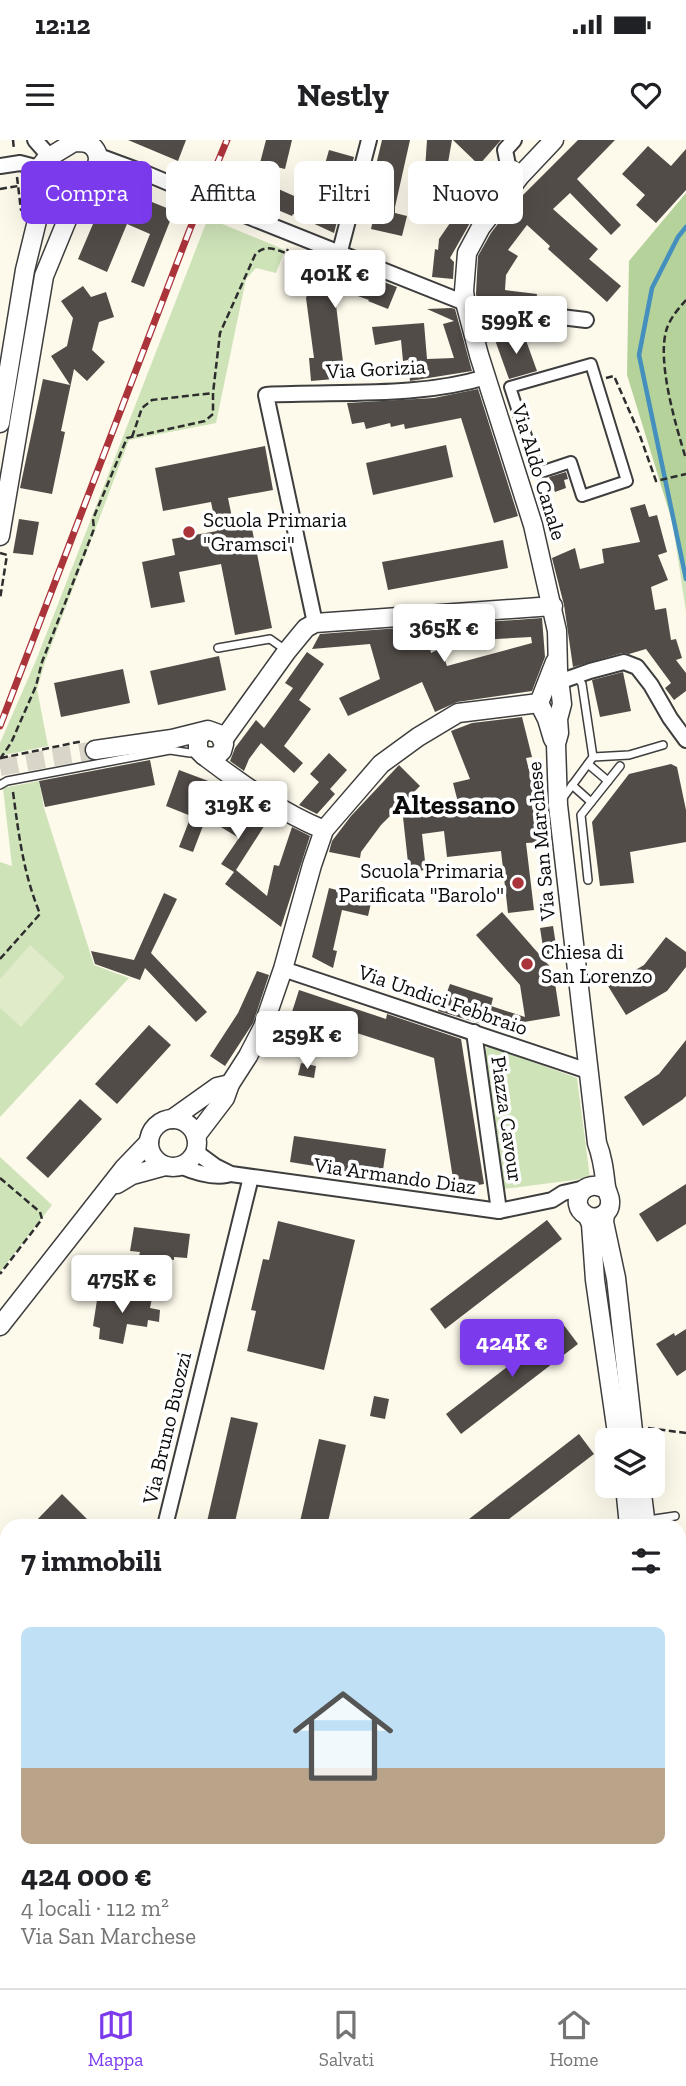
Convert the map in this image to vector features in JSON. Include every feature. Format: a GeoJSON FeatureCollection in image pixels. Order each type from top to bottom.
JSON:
{"type":"FeatureCollection","features":[{"type":"Feature","properties":{"kind":"street"},"geometry":{"type":"LineString","coordinates":[[35,140],[43,161]]}},
{"type":"Feature","properties":{"kind":"street"},"geometry":{"type":"LineString","coordinates":[[340,251],[369,140]]}},
{"type":"Feature","properties":{"kind":"street"},"geometry":{"type":"LineString","coordinates":[[507,161],[505,150],[514,140]]}},
{"type":"Feature","properties":{"kind":"street","name":"Via Aldo Canale"},"geometry":{"type":"LineString","coordinates":[[523,173],[554,140]]}},
{"type":"Feature","properties":{"kind":"street"},"geometry":{"type":"LineString","coordinates":[[47,161],[75,141],[86,143],[145,173],[465,303]]}},
{"type":"Feature","properties":{"kind":"street"},"geometry":{"type":"LineString","coordinates":[[0,423],[25,270],[37,224]]}},
{"type":"Feature","properties":{"kind":"street"},"geometry":{"type":"LineString","coordinates":[[0,536],[44,276],[64,224]]}},
{"type":"Feature","properties":{"kind":"street","name":"Via Aldo Canale"},"geometry":{"type":"LineString","coordinates":[[483,224],[467,253],[465,303],[533,525],[553,606],[557,655],[551,700]]}},
{"type":"Feature","properties":{"kind":"street"},"geometry":{"type":"LineString","coordinates":[[474,337],[544,315],[586,320]]}},
{"type":"Feature","properties":{"kind":"street"},"geometry":{"type":"LineString","coordinates":[[591,364],[596,380],[627,481],[582,496],[571,462],[538,473],[510,387],[591,364]]}},
{"type":"Feature","properties":{"kind":"street","name":"Via Gorizia"},"geometry":{"type":"LineString","coordinates":[[314,623],[266,395],[409,390],[462,384],[486,377]]}},
{"type":"Feature","properties":{"kind":"street"},"geometry":{"type":"LineString","coordinates":[[210,744],[240,715],[306,628],[314,623],[553,606]]}},
{"type":"Feature","properties":{"kind":"street"},"geometry":{"type":"LineString","coordinates":[[111,1187],[132,1175],[187,1163],[263,1027],[324,830],[381,764],[458,713],[551,700],[577,676],[624,663],[637,667],[686,740]]}},
{"type":"Feature","properties":{"kind":"street","name":"Via San Marchese"},"geometry":{"type":"LineString","coordinates":[[551,700],[551,735],[556,744],[558,806],[597,1143],[595,1188]]}},
{"type":"Feature","properties":{"kind":"street"},"geometry":{"type":"LineString","coordinates":[[95,750],[172,739],[210,744],[234,778],[295,818],[324,830]]}},
{"type":"Feature","properties":{"kind":"street","name":"Via Undici Febbraio"},"geometry":{"type":"LineString","coordinates":[[283,969],[588,1071]]}},
{"type":"Feature","properties":{"kind":"street","name":"Piazza Cavour"},"geometry":{"type":"LineString","coordinates":[[474,1032],[499,1211]]}},
{"type":"Feature","properties":{"kind":"street"},"geometry":{"type":"LineString","coordinates":[[0,1326],[124,1168],[149,1142],[154,1129],[217,1087],[230,1083]]}},
{"type":"Feature","properties":{"kind":"street"},"geometry":{"type":"LineString","coordinates":[[172,1119],[191,1126],[196,1144]]}},
{"type":"Feature","properties":{"kind":"street"},"geometry":{"type":"LineString","coordinates":[[149,1142],[153,1156],[173,1166]]}},
{"type":"Feature","properties":{"kind":"street","name":"Via Armando Diaz"},"geometry":{"type":"LineString","coordinates":[[196,1144],[215,1166],[232,1174],[499,1211],[552,1200],[563,1193],[595,1188]]}},
{"type":"Feature","properties":{"kind":"street","name":"Via Armando Diaz"},"geometry":{"type":"LineString","coordinates":[[173,1166],[222,1176],[232,1174]]}},
{"type":"Feature","properties":{"kind":"street","name":"Via Bruno Buozzi"},"geometry":{"type":"LineString","coordinates":[[167,1519],[251,1177]]}},
{"type":"Feature","properties":{"kind":"street"},"geometry":{"type":"LineString","coordinates":[[590,1212],[610,1207],[610,1198],[595,1188],[578,1199],[590,1212],[604,1222],[616,1278],[632,1428]]}},
{"type":"Feature","properties":{"kind":"street","name":"Via Armando Diaz"},"geometry":{"type":"LineString","coordinates":[[552,1200],[590,1212]]}},
{"type":"Feature","properties":{"kind":"street"},"geometry":{"type":"LineString","coordinates":[[590,1212],[595,1280],[616,1428]]}},
{"type":"Feature","properties":{"kind":"street"},"geometry":{"type":"LineString","coordinates":[[630,1498],[638,1519]]}},
{"type":"Feature","properties":{"kind":"street"},"geometry":{"type":"LineString","coordinates":[[640,1498],[640,1519]]}},
{"type":"Feature","properties":{"kind":"lane"},"geometry":{"type":"LineString","coordinates":[[218,648],[270,639],[288,651]]}},
{"type":"Feature","properties":{"kind":"lane"},"geometry":{"type":"LineString","coordinates":[[577,676],[582,684],[591,761],[608,781]]}},
{"type":"Feature","properties":{"kind":"lane"},"geometry":{"type":"LineString","coordinates":[[3,783],[170,750],[190,753],[210,744]]}},
{"type":"Feature","properties":{"kind":"lane"},"geometry":{"type":"LineString","coordinates":[[558,806],[591,761],[629,755],[663,745]]}},
{"type":"Feature","properties":{"kind":"lane"},"geometry":{"type":"LineString","coordinates":[[589,880],[581,815],[620,766]]}},
{"type":"Feature","properties":{"kind":"lane"},"geometry":{"type":"LineString","coordinates":[[572,785],[591,802]]}},
{"type":"Feature","properties":{"kind":"lane"},"geometry":{"type":"LineString","coordinates":[[561,831],[583,829]]}},
{"type":"Feature","properties":{"kind":"lane"},"geometry":{"type":"LineString","coordinates":[[566,870],[587,866]]}},
{"type":"Feature","properties":{"kind":"lane"},"geometry":{"type":"LineString","coordinates":[[662,1519],[675,1516]]}},
{"type":"Feature","properties":{"kind":"path"},"geometry":{"type":"LineString","coordinates":[[13,140],[7,164],[18,186],[21,210]]}},
{"type":"Feature","properties":{"kind":"path"},"geometry":{"type":"LineString","coordinates":[[0,189],[18,186]]}},
{"type":"Feature","properties":{"kind":"path"},"geometry":{"type":"LineString","coordinates":[[0,759],[11,743],[36,686],[42,662],[94,529],[93,519],[127,438],[205,421],[213,414],[220,333],[255,255],[260,249],[269,248],[286,253],[290,241]]}},
{"type":"Feature","properties":{"kind":"path"},"geometry":{"type":"LineString","coordinates":[[686,300],[677,309],[667,328],[664,352],[670,396],[686,459]]}},
{"type":"Feature","properties":{"kind":"path"},"geometry":{"type":"LineString","coordinates":[[596,380],[614,376],[656,481],[684,474]]}},
{"type":"Feature","properties":{"kind":"path"},"geometry":{"type":"LineString","coordinates":[[132,437],[142,408],[152,400],[213,393]]}},
{"type":"Feature","properties":{"kind":"path"},"geometry":{"type":"LineString","coordinates":[[0,553],[7,555],[0,598]]}},
{"type":"Feature","properties":{"kind":"path"},"geometry":{"type":"LineString","coordinates":[[0,959],[40,914],[28,884],[21,853],[13,789],[3,783]]}},
{"type":"Feature","properties":{"kind":"path"},"geometry":{"type":"LineString","coordinates":[[0,1178],[40,1212],[42,1219],[0,1274]]}},
{"type":"Feature","properties":{"kind":"path"},"geometry":{"type":"LineString","coordinates":[[665,1433],[686,1433]]}},
{"type":"Feature","properties":{"kind":"green space"},"geometry":{"type":"Polygon","coordinates":[[[686,193],[686,566],[627,375],[629,261],[686,193]]]}},
{"type":"Feature","properties":{"kind":"green space"},"geometry":{"type":"Polygon","coordinates":[[[206,224],[222,224],[285,250],[276,273],[256,268],[246,279],[216,423],[129,440],[37,689],[48,746],[0,756],[0,743],[37,658],[206,224]]]}},
{"type":"Feature","properties":{"kind":"green space"},"geometry":{"type":"Polygon","coordinates":[[[686,448],[686,612],[664,466],[686,448]]]}},
{"type":"Feature","properties":{"kind":"green space"},"geometry":{"type":"Polygon","coordinates":[[[39,781],[44,808],[94,965],[129,978],[0,1117],[0,862],[12,866],[3,788],[39,781]]]}},
{"type":"Feature","properties":{"kind":"green space"},"geometry":{"type":"Polygon","coordinates":[[[30,945],[65,977],[21,1027],[0,1008],[0,979],[30,945]]]}},
{"type":"Feature","properties":{"kind":"green space"},"geometry":{"type":"Polygon","coordinates":[[[489,1046],[577,1078],[590,1178],[504,1189],[479,1055],[489,1046]]]}},
{"type":"Feature","properties":{"kind":"green space"},"geometry":{"type":"Polygon","coordinates":[[[0,1157],[52,1205],[0,1272],[0,1157]]]}},
{"type":"Feature","properties":{"kind":"building"},"geometry":{"type":"Polygon","coordinates":[[[128,140],[186,140],[178,161],[128,140]]]}},
{"type":"Feature","properties":{"kind":"building"},"geometry":{"type":"Polygon","coordinates":[[[266,140],[292,140],[285,169],[280,168],[280,161],[261,161],[266,140]]]}},
{"type":"Feature","properties":{"kind":"building"},"geometry":{"type":"Polygon","coordinates":[[[382,140],[410,140],[395,207],[395,213],[407,216],[402,236],[371,229],[372,224],[394,224],[394,161],[377,161],[382,140]]]}},
{"type":"Feature","properties":{"kind":"building"},"geometry":{"type":"Polygon","coordinates":[[[427,140],[452,140],[448,161],[426,161],[427,140]]]}},
{"type":"Feature","properties":{"kind":"building"},"geometry":{"type":"Polygon","coordinates":[[[453,140],[501,140],[483,161],[475,161],[453,140]]]}},
{"type":"Feature","properties":{"kind":"building"},"geometry":{"type":"Polygon","coordinates":[[[578,140],[615,140],[577,179],[621,225],[611,235],[570,193],[553,209],[598,249],[589,259],[621,286],[607,302],[548,249],[550,246],[527,225],[508,250],[518,256],[506,275],[505,290],[537,294],[535,308],[516,310],[517,313],[493,321],[489,307],[477,304],[478,256],[498,224],[523,224],[523,195],[578,140]]]}},
{"type":"Feature","properties":{"kind":"building"},"geometry":{"type":"Polygon","coordinates":[[[648,146],[671,166],[686,149],[686,190],[656,223],[636,205],[645,195],[622,174],[648,146]]]}},
{"type":"Feature","properties":{"kind":"building"},"geometry":{"type":"Polygon","coordinates":[[[329,150],[354,157],[353,161],[326,161],[329,150]]]}},
{"type":"Feature","properties":{"kind":"building"},"geometry":{"type":"Polygon","coordinates":[[[280,190],[294,196],[292,216],[280,211],[280,190]]]}},
{"type":"Feature","properties":{"kind":"building"},"geometry":{"type":"Polygon","coordinates":[[[152,202],[166,208],[166,224],[169,224],[144,287],[131,282],[150,234],[127,224],[152,224],[152,202]]]}},
{"type":"Feature","properties":{"kind":"building"},"geometry":{"type":"Polygon","coordinates":[[[93,224],[127,224],[107,272],[78,259],[93,224]]]}},
{"type":"Feature","properties":{"kind":"building"},"geometry":{"type":"Polygon","coordinates":[[[315,224],[336,224],[334,233],[315,224]]]}},
{"type":"Feature","properties":{"kind":"building"},"geometry":{"type":"Polygon","coordinates":[[[449,224],[469,224],[450,258],[454,262],[453,279],[432,277],[435,249],[438,250],[439,239],[449,224]]]}},
{"type":"Feature","properties":{"kind":"building"},"geometry":{"type":"Polygon","coordinates":[[[306,252],[397,287],[388,309],[341,290],[336,305],[345,378],[311,381],[309,358],[314,358],[306,298],[312,280],[298,275],[306,252]]]}},
{"type":"Feature","properties":{"kind":"building"},"geometry":{"type":"Polygon","coordinates":[[[83,286],[91,297],[106,292],[114,317],[99,322],[92,350],[105,362],[87,381],[74,369],[52,494],[20,488],[43,379],[70,385],[51,356],[67,346],[73,318],[61,301],[83,286]]]}},
{"type":"Feature","properties":{"kind":"building"},"geometry":{"type":"Polygon","coordinates":[[[427,309],[455,309],[472,371],[410,381],[408,360],[403,361],[401,340],[375,345],[372,327],[424,323],[427,359],[454,358],[443,324],[454,321],[427,309]]]}},
{"type":"Feature","properties":{"kind":"building"},"geometry":{"type":"Polygon","coordinates":[[[523,332],[537,371],[509,379],[495,340],[523,332]]]}},
{"type":"Feature","properties":{"kind":"building"},"geometry":{"type":"Polygon","coordinates":[[[478,389],[518,516],[494,523],[461,418],[405,429],[404,424],[391,427],[390,423],[366,429],[364,422],[352,424],[347,403],[434,398],[478,389]]]}},
{"type":"Feature","properties":{"kind":"building"},"geometry":{"type":"Polygon","coordinates":[[[446,445],[453,477],[373,495],[366,463],[446,445]]]}},
{"type":"Feature","properties":{"kind":"building"},"geometry":{"type":"Polygon","coordinates":[[[265,446],[273,490],[228,498],[234,527],[251,524],[272,628],[235,635],[221,564],[179,572],[185,602],[151,608],[142,562],[175,555],[172,539],[217,531],[211,502],[163,511],[155,468],[265,446]]]}},
{"type":"Feature","properties":{"kind":"building"},"geometry":{"type":"Polygon","coordinates":[[[566,472],[566,488],[555,492],[549,477],[566,472]]]}},
{"type":"Feature","properties":{"kind":"building"},"geometry":{"type":"Polygon","coordinates":[[[645,504],[649,517],[657,515],[667,552],[658,555],[668,580],[651,587],[655,610],[666,608],[671,640],[676,639],[682,658],[676,660],[686,673],[686,691],[674,700],[665,688],[671,683],[646,649],[573,667],[564,605],[552,558],[575,548],[580,569],[604,563],[602,549],[640,542],[630,508],[645,504]]]}},
{"type":"Feature","properties":{"kind":"building"},"geometry":{"type":"Polygon","coordinates":[[[19,519],[39,522],[33,555],[13,553],[19,519]]]}},
{"type":"Feature","properties":{"kind":"building"},"geometry":{"type":"Polygon","coordinates":[[[503,540],[508,568],[388,590],[382,562],[503,540]]]}},
{"type":"Feature","properties":{"kind":"building"},"geometry":{"type":"Polygon","coordinates":[[[542,618],[545,657],[532,691],[457,702],[435,712],[422,682],[348,716],[339,698],[380,679],[370,644],[312,649],[320,634],[426,626],[431,653],[441,648],[447,666],[532,643],[531,637],[457,641],[457,624],[542,618]]]}},
{"type":"Feature","properties":{"kind":"building"},"geometry":{"type":"Polygon","coordinates":[[[307,652],[324,664],[299,700],[311,709],[284,746],[303,763],[294,773],[261,743],[244,771],[230,761],[235,748],[256,720],[264,728],[293,688],[285,683],[307,652]]]}},
{"type":"Feature","properties":{"kind":"building"},"geometry":{"type":"Polygon","coordinates":[[[219,656],[226,690],[158,705],[150,671],[219,656]]]}},
{"type":"Feature","properties":{"kind":"building"},"geometry":{"type":"Polygon","coordinates":[[[123,669],[130,703],[61,717],[54,683],[123,669]]]}},
{"type":"Feature","properties":{"kind":"building"},"geometry":{"type":"Polygon","coordinates":[[[623,672],[631,711],[600,717],[592,680],[623,672]]]}},
{"type":"Feature","properties":{"kind":"building"},"geometry":{"type":"Polygon","coordinates":[[[522,717],[532,757],[526,758],[539,803],[543,842],[526,843],[534,910],[508,913],[501,851],[447,857],[444,831],[422,834],[426,870],[409,872],[403,817],[460,810],[453,783],[470,779],[451,731],[472,723],[522,717]]]}},
{"type":"Feature","properties":{"kind":"building"},"geometry":{"type":"Polygon","coordinates":[[[329,753],[347,770],[330,789],[335,794],[317,814],[299,805],[319,782],[310,774],[329,753]]]}},
{"type":"Feature","properties":{"kind":"building"},"geometry":{"type":"Polygon","coordinates":[[[150,760],[155,785],[45,807],[39,781],[150,760]]]}},
{"type":"Feature","properties":{"kind":"building"},"geometry":{"type":"Polygon","coordinates":[[[671,764],[677,767],[686,810],[686,842],[630,852],[634,883],[600,886],[592,822],[629,774],[671,764]]]}},
{"type":"Feature","properties":{"kind":"building"},"geometry":{"type":"Polygon","coordinates":[[[399,765],[420,786],[381,825],[361,852],[360,858],[329,852],[332,841],[351,816],[399,765]]]}},
{"type":"Feature","properties":{"kind":"building"},"geometry":{"type":"Polygon","coordinates":[[[179,770],[219,785],[217,790],[268,820],[236,870],[267,896],[274,865],[279,866],[292,827],[310,836],[281,927],[225,884],[234,872],[221,864],[239,838],[206,818],[193,852],[179,847],[191,816],[166,806],[179,770]]]}},
{"type":"Feature","properties":{"kind":"building"},"geometry":{"type":"Polygon","coordinates":[[[329,888],[372,899],[368,916],[342,910],[333,950],[337,951],[333,968],[312,957],[329,888]]]}},
{"type":"Feature","properties":{"kind":"building"},"geometry":{"type":"Polygon","coordinates":[[[164,893],[177,899],[151,953],[207,1012],[196,1022],[145,968],[140,980],[95,964],[91,951],[134,960],[164,893]]]}},
{"type":"Feature","properties":{"kind":"building","name":"Chiesa di San Lorenzo"},"geometry":{"type":"Polygon","coordinates":[[[502,912],[553,970],[560,1016],[512,1024],[509,1032],[438,1011],[443,994],[446,995],[450,984],[493,998],[491,1006],[525,1017],[520,985],[476,935],[502,912]]]}},
{"type":"Feature","properties":{"kind":"building"},"geometry":{"type":"Polygon","coordinates":[[[553,926],[558,958],[545,960],[540,928],[553,926]]]}},
{"type":"Feature","properties":{"kind":"building"},"geometry":{"type":"Polygon","coordinates":[[[666,937],[686,952],[686,967],[667,991],[626,1015],[608,986],[644,965],[666,937]]]}},
{"type":"Feature","properties":{"kind":"building"},"geometry":{"type":"Polygon","coordinates":[[[257,971],[269,975],[253,1023],[225,1066],[210,1056],[238,1013],[257,971]]]}},
{"type":"Feature","properties":{"kind":"building"},"geometry":{"type":"Polygon","coordinates":[[[299,990],[386,1019],[387,1014],[461,1039],[484,1184],[467,1187],[466,1183],[454,1185],[434,1058],[292,1012],[299,990]]]}},
{"type":"Feature","properties":{"kind":"building"},"geometry":{"type":"Polygon","coordinates":[[[149,1025],[171,1045],[117,1104],[95,1084],[149,1025]]]}},
{"type":"Feature","properties":{"kind":"building"},"geometry":{"type":"Polygon","coordinates":[[[686,1040],[686,1096],[643,1126],[624,1097],[659,1074],[686,1040]]]}},
{"type":"Feature","properties":{"kind":"building"},"geometry":{"type":"Polygon","coordinates":[[[301,1063],[316,1066],[314,1078],[298,1075],[301,1063]]]}},
{"type":"Feature","properties":{"kind":"building"},"geometry":{"type":"Polygon","coordinates":[[[80,1099],[102,1119],[48,1178],[26,1158],[80,1099]]]}},
{"type":"Feature","properties":{"kind":"building"},"geometry":{"type":"Polygon","coordinates":[[[294,1136],[386,1149],[382,1177],[290,1162],[294,1136]]]}},
{"type":"Feature","properties":{"kind":"building"},"geometry":{"type":"Polygon","coordinates":[[[686,1184],[686,1224],[657,1242],[639,1214],[686,1184]]]}},
{"type":"Feature","properties":{"kind":"building"},"geometry":{"type":"Polygon","coordinates":[[[547,1220],[562,1239],[445,1329],[430,1309],[547,1220]]]}},
{"type":"Feature","properties":{"kind":"building"},"geometry":{"type":"Polygon","coordinates":[[[278,1221],[355,1240],[324,1370],[247,1351],[256,1311],[251,1310],[263,1259],[269,1260],[278,1221]]]}},
{"type":"Feature","properties":{"kind":"building"},"geometry":{"type":"Polygon","coordinates":[[[134,1227],[190,1234],[187,1258],[174,1257],[174,1260],[139,1256],[140,1252],[130,1251],[134,1227]]]}},
{"type":"Feature","properties":{"kind":"building"},"geometry":{"type":"Polygon","coordinates":[[[106,1290],[152,1298],[150,1308],[160,1310],[159,1322],[148,1320],[147,1327],[127,1324],[123,1344],[99,1339],[100,1328],[93,1326],[97,1300],[104,1301],[106,1290]]]}},
{"type":"Feature","properties":{"kind":"building"},"geometry":{"type":"Polygon","coordinates":[[[563,1324],[578,1344],[461,1434],[446,1414],[563,1324]]]}},
{"type":"Feature","properties":{"kind":"building"},"geometry":{"type":"Polygon","coordinates":[[[686,1329],[686,1370],[677,1376],[656,1344],[686,1329]]]}},
{"type":"Feature","properties":{"kind":"building"},"geometry":{"type":"Polygon","coordinates":[[[374,1396],[389,1399],[385,1419],[370,1416],[374,1396]]]}},
{"type":"Feature","properties":{"kind":"building"},"geometry":{"type":"Polygon","coordinates":[[[231,1417],[258,1423],[236,1519],[208,1519],[231,1417]]]}},
{"type":"Feature","properties":{"kind":"building"},"geometry":{"type":"Polygon","coordinates":[[[579,1434],[594,1454],[509,1519],[469,1519],[579,1434]]]}},
{"type":"Feature","properties":{"kind":"building"},"geometry":{"type":"Polygon","coordinates":[[[319,1439],[346,1445],[329,1519],[301,1519],[319,1439]]]}},
{"type":"Feature","properties":{"kind":"building"},"geometry":{"type":"Polygon","coordinates":[[[62,1494],[87,1519],[38,1519],[62,1494]]]}},
{"type":"Feature","properties":{"kind":"waterway"},"geometry":{"type":"LineString","coordinates":[[686,227],[678,237],[652,288],[639,355],[686,579]]}},
{"type":"Feature","properties":{"kind":"tunnel"},"geometry":{"type":"LineString","coordinates":[[0,767],[95,750]]}},
{"type":"Feature","properties":{"kind":"railway"},"geometry":{"type":"LineString","coordinates":[[0,726],[190,229],[227,140]]}},
{"type":"Feature","properties":{"kind":"place","name":"Scuola Primaria \"Gramsci\""},"geometry":{"type":"Point","coordinates":[189,532]}},
{"type":"Feature","properties":{"kind":"place","name":"Scuola Primaria Parificata \"Barolo\""},"geometry":{"type":"Point","coordinates":[518,883]}},
{"type":"Feature","properties":{"kind":"place","name":"Chiesa di San Lorenzo"},"geometry":{"type":"Point","coordinates":[527,964]}},
{"type":"Feature","properties":{"kind":"district","name":"Altessano"},"geometry":{"type":"Point","coordinates":[454,804]}}]}
